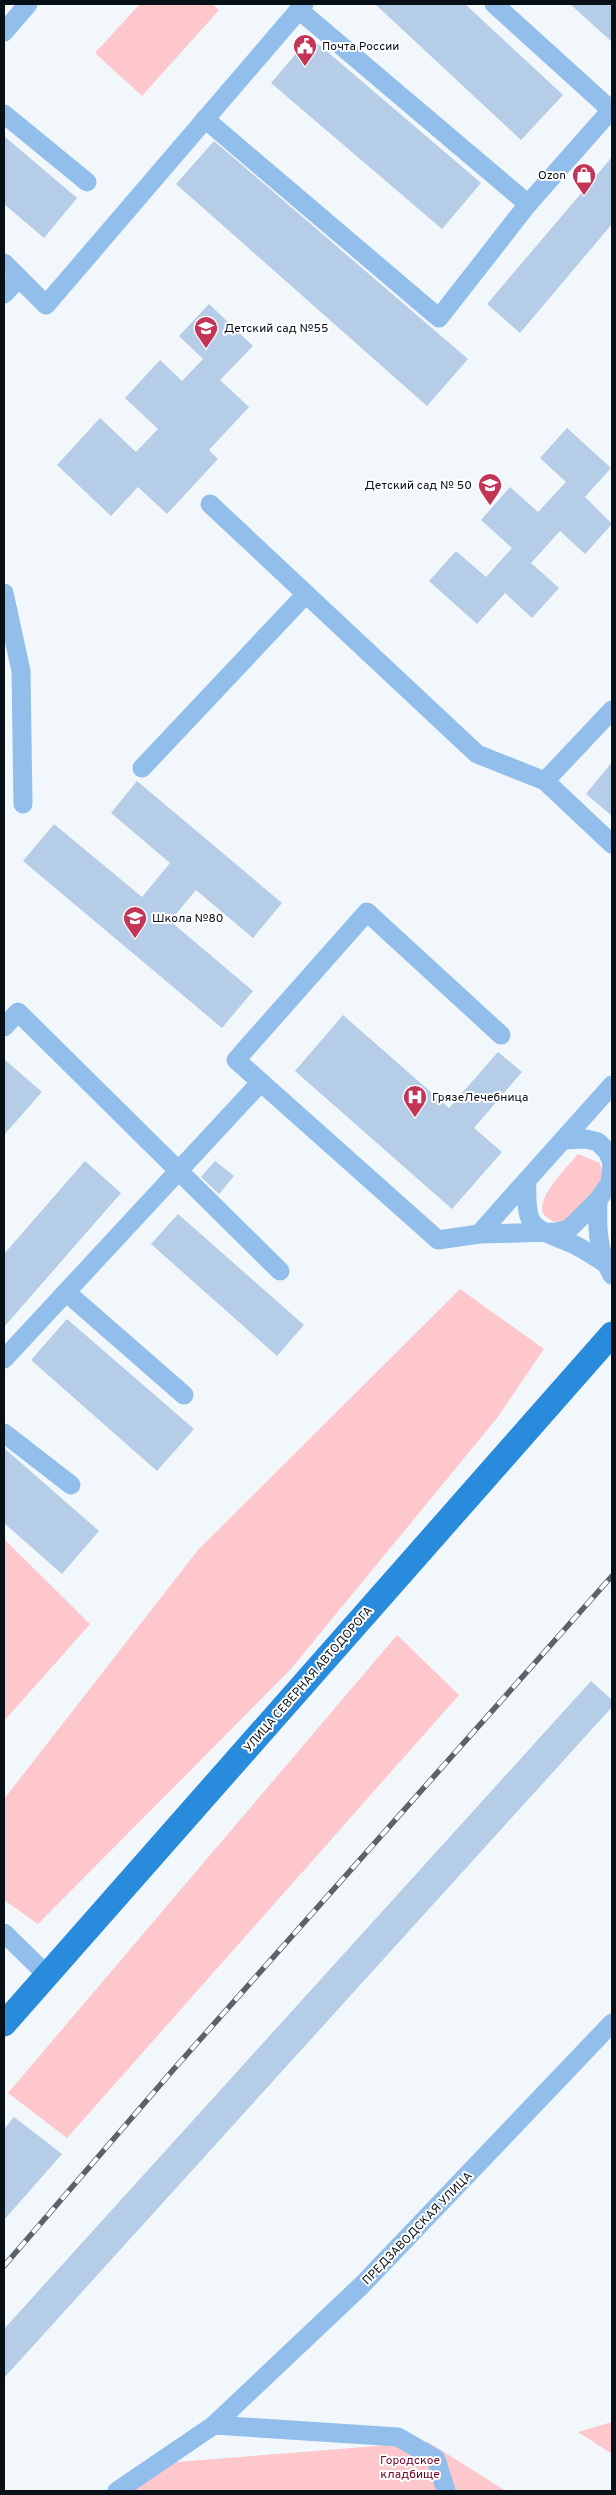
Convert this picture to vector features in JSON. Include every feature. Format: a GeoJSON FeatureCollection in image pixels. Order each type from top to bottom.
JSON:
{"type":"FeatureCollection","features":[{"type":"Feature","properties":{"kind":"main road","name":"УЛИЦА СЕВЕРНАЯ АВТОДОРОГА"},"geometry":{"type":"LineString","coordinates":[[4,2024],[612,1334]]}},
{"type":"Feature","properties":{"kind":"street"},"geometry":{"type":"LineString","coordinates":[[4,32],[28,4]]}},
{"type":"Feature","properties":{"kind":"street"},"geometry":{"type":"LineString","coordinates":[[205,118],[438,318],[528,204],[612,109],[494,4]]}},
{"type":"Feature","properties":{"kind":"street"},"geometry":{"type":"LineString","coordinates":[[4,263],[46,305],[301,7],[528,204]]}},
{"type":"Feature","properties":{"kind":"street"},"geometry":{"type":"LineString","coordinates":[[4,114],[87,182]]}},
{"type":"Feature","properties":{"kind":"street"},"geometry":{"type":"LineString","coordinates":[[4,294],[19,278]]}},
{"type":"Feature","properties":{"kind":"street"},"geometry":{"type":"LineString","coordinates":[[210,504],[477,754],[546,781],[612,844]]}},
{"type":"Feature","properties":{"kind":"street"},"geometry":{"type":"LineString","coordinates":[[4,592],[21,671],[23,804]]}},
{"type":"Feature","properties":{"kind":"street"},"geometry":{"type":"LineString","coordinates":[[142,768],[306,594]]}},
{"type":"Feature","properties":{"kind":"street"},"geometry":{"type":"LineString","coordinates":[[546,781],[609,721]]}},
{"type":"Feature","properties":{"kind":"street"},"geometry":{"type":"LineString","coordinates":[[501,1035],[367,912],[236,1060],[438,1240],[479,1234],[556,1232],[569,1229],[598,1200],[610,1183],[612,1161],[607,1151],[598,1142],[586,1139],[563,1140]]}},
{"type":"Feature","properties":{"kind":"street"},"geometry":{"type":"LineString","coordinates":[[4,1028],[18,1012],[280,1271]]}},
{"type":"Feature","properties":{"kind":"street"},"geometry":{"type":"LineString","coordinates":[[4,1359],[260,1082]]}},
{"type":"Feature","properties":{"kind":"street"},"geometry":{"type":"LineString","coordinates":[[479,1234],[612,1085]]}},
{"type":"Feature","properties":{"kind":"street"},"geometry":{"type":"LineString","coordinates":[[527,1180],[527,1211],[533,1224],[539,1231],[576,1246],[609,1269]]}},
{"type":"Feature","properties":{"kind":"street"},"geometry":{"type":"LineString","coordinates":[[598,1200],[597,1234],[609,1269]]}},
{"type":"Feature","properties":{"kind":"street"},"geometry":{"type":"LineString","coordinates":[[66,1292],[184,1395]]}},
{"type":"Feature","properties":{"kind":"street"},"geometry":{"type":"LineString","coordinates":[[4,1433],[72,1485]]}},
{"type":"Feature","properties":{"kind":"street"},"geometry":{"type":"LineString","coordinates":[[4,1933],[47,1975]]}},
{"type":"Feature","properties":{"kind":"street","name":"ПРЕДЗАВОДСКАЯ УЛИЦА"},"geometry":{"type":"LineString","coordinates":[[117,2491],[214,2424],[362,2285],[612,2023]]}},
{"type":"Feature","properties":{"kind":"street"},"geometry":{"type":"LineString","coordinates":[[214,2424],[398,2437],[436,2459],[446,2491]]}},
{"type":"Feature","properties":{"kind":"green space"},"geometry":{"type":"Polygon","coordinates":[[[140,4],[212,4],[219,10],[142,96],[95,53],[140,4]]]}},
{"type":"Feature","properties":{"kind":"green space"},"geometry":{"type":"Polygon","coordinates":[[[578,1154],[600,1163],[603,1179],[568,1220],[554,1222],[544,1215],[542,1208],[544,1200],[560,1174],[578,1154]]]}},
{"type":"Feature","properties":{"kind":"green space"},"geometry":{"type":"Polygon","coordinates":[[[460,1289],[544,1349],[497,1418],[290,1670],[38,1924],[4,1900],[4,1799],[198,1550],[460,1289]]]}},
{"type":"Feature","properties":{"kind":"green space"},"geometry":{"type":"Polygon","coordinates":[[[4,1539],[90,1624],[4,1721],[4,1539]]]}},
{"type":"Feature","properties":{"kind":"green space"},"geometry":{"type":"Polygon","coordinates":[[[397,1635],[459,1695],[67,2138],[8,2093],[397,1635]]]}},
{"type":"Feature","properties":{"kind":"green space"},"geometry":{"type":"Polygon","coordinates":[[[612,2422],[612,2454],[578,2432],[612,2422]]]}},
{"type":"Feature","properties":{"kind":"green space","name":"Городское кладбище"},"geometry":{"type":"Polygon","coordinates":[[[428,2442],[506,2491],[126,2491],[163,2463],[428,2442]]]}},
{"type":"Feature","properties":{"kind":"building"},"geometry":{"type":"Polygon","coordinates":[[[375,4],[465,4],[563,95],[521,140],[375,4]]]}},
{"type":"Feature","properties":{"kind":"building"},"geometry":{"type":"Polygon","coordinates":[[[570,4],[612,4],[612,42],[570,4]]]}},
{"type":"Feature","properties":{"kind":"building"},"geometry":{"type":"Polygon","coordinates":[[[310,37],[481,183],[442,229],[271,83],[310,37]]]}},
{"type":"Feature","properties":{"kind":"building"},"geometry":{"type":"Polygon","coordinates":[[[4,136],[77,198],[44,238],[4,204],[4,136]]]}},
{"type":"Feature","properties":{"kind":"building"},"geometry":{"type":"Polygon","coordinates":[[[214,141],[468,359],[427,406],[176,184],[214,141]]]}},
{"type":"Feature","properties":{"kind":"building"},"geometry":{"type":"Polygon","coordinates":[[[612,157],[612,224],[520,333],[487,304],[612,157]]]}},
{"type":"Feature","properties":{"kind":"building"},"geometry":{"type":"Polygon","coordinates":[[[209,304],[253,346],[220,380],[249,407],[209,450],[218,459],[167,514],[138,487],[111,516],[57,465],[100,418],[136,452],[158,429],[125,398],[160,360],[182,381],[203,359],[179,336],[209,304]]]}},
{"type":"Feature","properties":{"kind":"building"},"geometry":{"type":"Polygon","coordinates":[[[567,428],[611,468],[585,497],[612,524],[585,554],[560,531],[531,563],[559,588],[532,618],[505,593],[477,624],[429,581],[456,551],[486,577],[512,548],[481,520],[510,487],[538,512],[566,482],[540,458],[567,428]]]}},
{"type":"Feature","properties":{"kind":"building"},"geometry":{"type":"Polygon","coordinates":[[[612,762],[612,816],[586,794],[612,762]]]}},
{"type":"Feature","properties":{"kind":"building"},"geometry":{"type":"Polygon","coordinates":[[[137,781],[282,903],[253,938],[196,890],[170,921],[253,991],[222,1028],[23,861],[54,824],[142,897],[170,863],[111,813],[137,781]]]}},
{"type":"Feature","properties":{"kind":"building","name":"ГрязеЛечебница"},"geometry":{"type":"Polygon","coordinates":[[[343,1015],[449,1108],[498,1052],[522,1072],[474,1128],[502,1152],[452,1209],[295,1071],[343,1015]]]}},
{"type":"Feature","properties":{"kind":"building"},"geometry":{"type":"Polygon","coordinates":[[[4,1059],[42,1092],[4,1135],[4,1059]]]}},
{"type":"Feature","properties":{"kind":"building"},"geometry":{"type":"Polygon","coordinates":[[[85,1161],[121,1193],[4,1327],[4,1254],[85,1161]]]}},
{"type":"Feature","properties":{"kind":"building"},"geometry":{"type":"Polygon","coordinates":[[[215,1161],[234,1176],[219,1194],[201,1177],[215,1161]]]}},
{"type":"Feature","properties":{"kind":"building"},"geometry":{"type":"Polygon","coordinates":[[[178,1214],[304,1325],[277,1356],[151,1244],[178,1214]]]}},
{"type":"Feature","properties":{"kind":"building"},"geometry":{"type":"Polygon","coordinates":[[[67,1319],[194,1429],[157,1471],[31,1360],[67,1319]]]}},
{"type":"Feature","properties":{"kind":"building"},"geometry":{"type":"Polygon","coordinates":[[[4,1448],[99,1531],[62,1574],[4,1523],[4,1448]]]}},
{"type":"Feature","properties":{"kind":"building"},"geometry":{"type":"Polygon","coordinates":[[[591,1681],[612,1700],[612,1707],[4,2378],[4,2329],[591,1681]]]}},
{"type":"Feature","properties":{"kind":"building"},"geometry":{"type":"Polygon","coordinates":[[[14,2117],[62,2154],[4,2220],[4,2129],[14,2117]]]}},
{"type":"Feature","properties":{"kind":"railway"},"geometry":{"type":"LineString","coordinates":[[4,2266],[173,2070],[612,1576]]}},
{"type":"Feature","properties":{"kind":"place","name":"Почта России"},"geometry":{"type":"Point","coordinates":[305,67]}},
{"type":"Feature","properties":{"kind":"place","name":"Ozon"},"geometry":{"type":"Point","coordinates":[584,196]}},
{"type":"Feature","properties":{"kind":"place","name":"Детский сад №55"},"geometry":{"type":"Point","coordinates":[206,349]}},
{"type":"Feature","properties":{"kind":"place","name":"Детский сад № 50"},"geometry":{"type":"Point","coordinates":[490,506]}},
{"type":"Feature","properties":{"kind":"place","name":"Школа №80"},"geometry":{"type":"Point","coordinates":[135,939]}},
{"type":"Feature","properties":{"kind":"place","name":"ГрязеЛечебница"},"geometry":{"type":"Point","coordinates":[415,1118]}}]}
